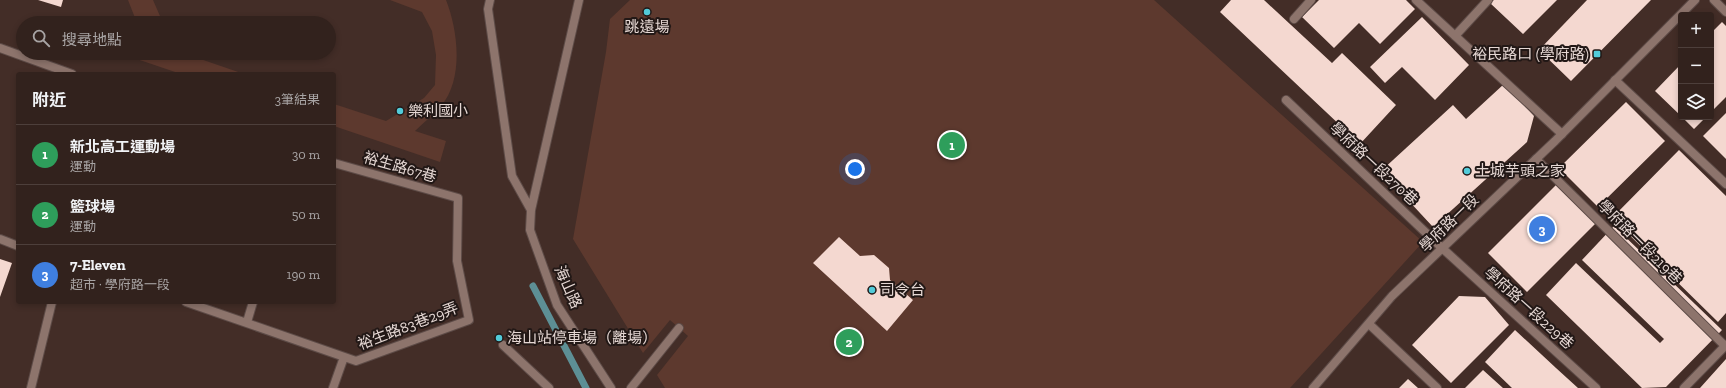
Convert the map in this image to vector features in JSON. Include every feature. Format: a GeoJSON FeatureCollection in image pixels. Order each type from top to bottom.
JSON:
{"type":"FeatureCollection","features":[{"type":"Feature","properties":{"kind":"street"},"geometry":{"type":"LineString","coordinates":[[490,0],[488,9],[512,176],[532,210]]}},
{"type":"Feature","properties":{"kind":"street","name":"海山路"},"geometry":{"type":"LineString","coordinates":[[579,0],[532,210],[530,230],[557,304],[611,388]]}},
{"type":"Feature","properties":{"kind":"street"},"geometry":{"type":"LineString","coordinates":[[1294,19],[1310,0]]}},
{"type":"Feature","properties":{"kind":"street"},"geometry":{"type":"LineString","coordinates":[[1416,0],[1562,134]]}},
{"type":"Feature","properties":{"kind":"street"},"geometry":{"type":"LineString","coordinates":[[1455,36],[1488,0]]}},
{"type":"Feature","properties":{"kind":"street","name":"學府路一段"},"geometry":{"type":"LineString","coordinates":[[1313,388],[1392,296],[1562,134],[1695,0]]}},
{"type":"Feature","properties":{"kind":"street"},"geometry":{"type":"LineString","coordinates":[[1714,0],[1726,12]]}},
{"type":"Feature","properties":{"kind":"street"},"geometry":{"type":"LineString","coordinates":[[0,48],[16,54]]}},
{"type":"Feature","properties":{"kind":"street"},"geometry":{"type":"LineString","coordinates":[[33,60],[66,72]]}},
{"type":"Feature","properties":{"kind":"street"},"geometry":{"type":"LineString","coordinates":[[1615,80],[1726,184]]}},
{"type":"Feature","properties":{"kind":"street","name":"學府路一段270巷"},"geometry":{"type":"LineString","coordinates":[[1286,100],[1442,248]]}},
{"type":"Feature","properties":{"kind":"street","name":"學府路一段219巷"},"geometry":{"type":"LineString","coordinates":[[1536,158],[1725,346]]}},
{"type":"Feature","properties":{"kind":"street","name":"裕生路67巷"},"geometry":{"type":"LineString","coordinates":[[336,164],[458,198]]}},
{"type":"Feature","properties":{"kind":"street","name":"裕生路83巷29弄"},"geometry":{"type":"LineString","coordinates":[[344,357],[356,361],[469,320],[457,261],[458,198]]}},
{"type":"Feature","properties":{"kind":"street"},"geometry":{"type":"LineString","coordinates":[[0,239],[16,245]]}},
{"type":"Feature","properties":{"kind":"street","name":"學府路一段229巷"},"geometry":{"type":"LineString","coordinates":[[1442,248],[1596,388]]}},
{"type":"Feature","properties":{"kind":"street"},"geometry":{"type":"LineString","coordinates":[[31,388],[52,304]]}},
{"type":"Feature","properties":{"kind":"street"},"geometry":{"type":"LineString","coordinates":[[192,304],[344,357],[333,388]]}},
{"type":"Feature","properties":{"kind":"street"},"geometry":{"type":"LineString","coordinates":[[247,322],[252,304]]}},
{"type":"Feature","properties":{"kind":"street"},"geometry":{"type":"LineString","coordinates":[[1369,324],[1437,388]]}},
{"type":"Feature","properties":{"kind":"street"},"geometry":{"type":"LineString","coordinates":[[631,388],[679,328]]}},
{"type":"Feature","properties":{"kind":"street"},"geometry":{"type":"LineString","coordinates":[[503,345],[549,388]]}},
{"type":"Feature","properties":{"kind":"street"},"geometry":{"type":"LineString","coordinates":[[1684,388],[1725,346]]}},
{"type":"Feature","properties":{"kind":"shaded area"},"geometry":{"type":"Polygon","coordinates":[[[128,0],[153,0],[160,16],[134,16],[128,0]]]}},
{"type":"Feature","properties":{"kind":"shaded area"},"geometry":{"type":"Polygon","coordinates":[[[390,0],[446,0],[450,12],[454,25],[457,54],[453,82],[448,95],[441,106],[415,131],[446,141],[440,162],[336,127],[336,105],[386,121],[424,98],[435,85],[436,55],[432,31],[422,12],[390,0]]]}},
{"type":"Feature","properties":{"kind":"shaded area"},"geometry":{"type":"Polygon","coordinates":[[[630,0],[1154,0],[1423,242],[1290,388],[665,388],[657,375],[688,336],[670,320],[643,353],[573,239],[606,52],[610,19],[630,0]]]}},
{"type":"Feature","properties":{"kind":"shaded area"},"geometry":{"type":"Polygon","coordinates":[[[140,60],[203,60],[238,72],[175,72],[140,60]]]}},
{"type":"Feature","properties":{"kind":"building"},"geometry":{"type":"Polygon","coordinates":[[[38,0],[63,0],[61,7],[38,0]]]}},
{"type":"Feature","properties":{"kind":"building"},"geometry":{"type":"Polygon","coordinates":[[[1231,0],[1264,0],[1332,63],[1342,53],[1396,105],[1360,144],[1220,12],[1231,0]]]}},
{"type":"Feature","properties":{"kind":"building"},"geometry":{"type":"Polygon","coordinates":[[[1319,0],[1406,0],[1415,9],[1380,44],[1359,23],[1334,48],[1302,17],[1319,0]]]}},
{"type":"Feature","properties":{"kind":"building"},"geometry":{"type":"Polygon","coordinates":[[[1494,0],[1557,0],[1523,34],[1490,3],[1494,0]]]}},
{"type":"Feature","properties":{"kind":"building"},"geometry":{"type":"Polygon","coordinates":[[[1587,0],[1651,0],[1571,81],[1539,50],[1587,0]]]}},
{"type":"Feature","properties":{"kind":"building"},"geometry":{"type":"Polygon","coordinates":[[[1422,17],[1469,65],[1435,100],[1402,67],[1385,83],[1370,67],[1422,17]]]}},
{"type":"Feature","properties":{"kind":"building"},"geometry":{"type":"Polygon","coordinates":[[[1722,22],[1726,26],[1726,97],[1714,109],[1714,48],[1714,30],[1722,22]]]}},
{"type":"Feature","properties":{"kind":"building"},"geometry":{"type":"Polygon","coordinates":[[[1678,67],[1678,113],[1655,91],[1678,67]]]}},
{"type":"Feature","properties":{"kind":"building"},"geometry":{"type":"Polygon","coordinates":[[[1504,84],[1534,116],[1527,142],[1433,227],[1381,171],[1453,105],[1466,119],[1504,84]]]}},
{"type":"Feature","properties":{"kind":"building"},"geometry":{"type":"Polygon","coordinates":[[[1626,102],[1665,141],[1598,207],[1559,168],[1626,102]]]}},
{"type":"Feature","properties":{"kind":"building"},"geometry":{"type":"Polygon","coordinates":[[[1726,113],[1726,159],[1703,136],[1726,113]]]}},
{"type":"Feature","properties":{"kind":"building"},"geometry":{"type":"Polygon","coordinates":[[[1685,120],[1703,120],[1694,129],[1685,120]]]}},
{"type":"Feature","properties":{"kind":"building"},"geometry":{"type":"Polygon","coordinates":[[[1679,150],[1726,196],[1726,313],[1718,322],[1612,218],[1679,150]]]}},
{"type":"Feature","properties":{"kind":"building"},"geometry":{"type":"Polygon","coordinates":[[[1556,185],[1596,223],[1527,292],[1488,253],[1556,185]]]}},
{"type":"Feature","properties":{"kind":"building"},"geometry":{"type":"Polygon","coordinates":[[[1614,226],[1722,330],[1666,387],[1642,388],[1546,295],[1576,263],[1660,343],[1664,339],[1582,260],[1614,226]]]}},
{"type":"Feature","properties":{"kind":"building","name":"司令台"},"geometry":{"type":"Polygon","coordinates":[[[839,237],[860,256],[874,255],[889,268],[890,280],[913,300],[887,331],[813,263],[839,237]]]}},
{"type":"Feature","properties":{"kind":"building"},"geometry":{"type":"Polygon","coordinates":[[[0,259],[12,263],[0,297],[0,259]]]}},
{"type":"Feature","properties":{"kind":"building"},"geometry":{"type":"Polygon","coordinates":[[[1459,296],[1485,297],[1509,325],[1451,383],[1412,345],[1459,296]]]}},
{"type":"Feature","properties":{"kind":"building"},"geometry":{"type":"Polygon","coordinates":[[[1515,330],[1578,388],[1512,388],[1485,362],[1515,330]]]}},
{"type":"Feature","properties":{"kind":"building"},"geometry":{"type":"Polygon","coordinates":[[[1726,359],[1726,388],[1700,388],[1726,359]]]}},
{"type":"Feature","properties":{"kind":"building"},"geometry":{"type":"Polygon","coordinates":[[[1483,370],[1503,388],[1465,388],[1483,370]]]}},
{"type":"Feature","properties":{"kind":"building"},"geometry":{"type":"Polygon","coordinates":[[[1408,379],[1418,388],[1399,388],[1408,379]]]}},
{"type":"Feature","properties":{"kind":"waterway"},"geometry":{"type":"LineString","coordinates":[[533,286],[586,388]]}},
{"type":"Feature","properties":{"kind":"place","name":"跳遠場"},"geometry":{"type":"Point","coordinates":[647,12]}},
{"type":"Feature","properties":{"kind":"place","name":"裕民路口 (學府路)"},"geometry":{"type":"Point","coordinates":[1597,54]}},
{"type":"Feature","properties":{"kind":"place","name":"樂利國小"},"geometry":{"type":"Point","coordinates":[400,111]}},
{"type":"Feature","properties":{"kind":"place","name":"新北高工運動場"},"geometry":{"type":"Point","coordinates":[952,145]}},
{"type":"Feature","properties":{"kind":"place","name":"土城芋頭之家"},"geometry":{"type":"Point","coordinates":[1467,171]}},
{"type":"Feature","properties":{"kind":"place","name":"7-Eleven"},"geometry":{"type":"Point","coordinates":[1542,229]}},
{"type":"Feature","properties":{"kind":"place","name":"司令台"},"geometry":{"type":"Point","coordinates":[872,290]}},
{"type":"Feature","properties":{"kind":"place","name":"海山站停車場（離場）"},"geometry":{"type":"Point","coordinates":[499,338]}},
{"type":"Feature","properties":{"kind":"place","name":"籃球場"},"geometry":{"type":"Point","coordinates":[849,342]}}]}
